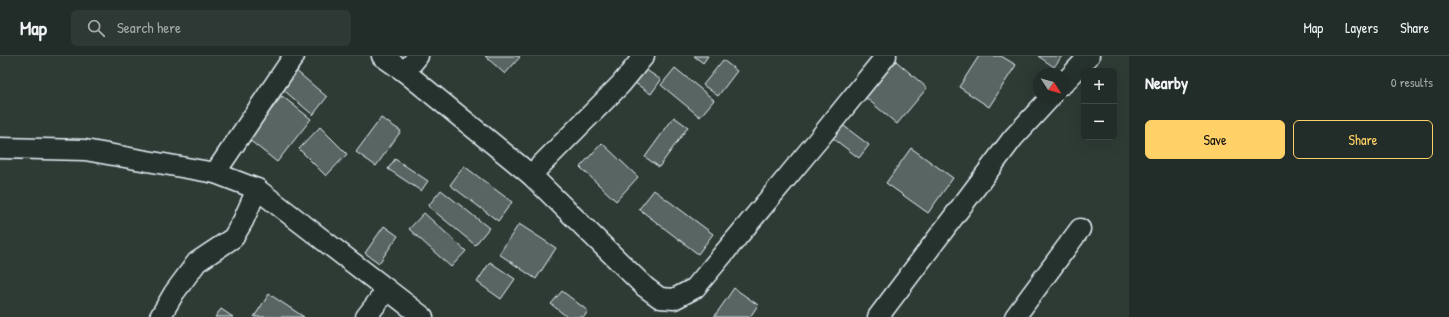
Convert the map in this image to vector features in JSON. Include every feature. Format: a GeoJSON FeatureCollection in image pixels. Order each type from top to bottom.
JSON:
{"type":"FeatureCollection","features":[{"type":"Feature","properties":{"kind":"street"},"geometry":{"type":"LineString","coordinates":[[215,172],[294,56]]}},
{"type":"Feature","properties":{"kind":"street"},"geometry":{"type":"LineString","coordinates":[[382,56],[405,72],[531,175],[645,287],[660,298],[674,299],[696,288],[886,56]]}},
{"type":"Feature","properties":{"kind":"street"},"geometry":{"type":"LineString","coordinates":[[405,72],[418,56]]}},
{"type":"Feature","properties":{"kind":"street"},"geometry":{"type":"LineString","coordinates":[[531,175],[621,84],[644,56]]}},
{"type":"Feature","properties":{"kind":"street"},"geometry":{"type":"LineString","coordinates":[[1069,78],[1089,56]]}},
{"type":"Feature","properties":{"kind":"street"},"geometry":{"type":"LineString","coordinates":[[878,317],[952,221],[1013,138],[1044,104]]}},
{"type":"Feature","properties":{"kind":"street"},"geometry":{"type":"LineString","coordinates":[[0,148],[85,150],[215,172],[257,188],[423,317]]}},
{"type":"Feature","properties":{"kind":"street"},"geometry":{"type":"LineString","coordinates":[[160,317],[174,292],[197,262],[232,238],[243,221],[257,188]]}},
{"type":"Feature","properties":{"kind":"street"},"geometry":{"type":"LineString","coordinates":[[1015,317],[1080,229]]}},
{"type":"Feature","properties":{"kind":"street"},"geometry":{"type":"LineString","coordinates":[[366,317],[387,290]]}},
{"type":"Feature","properties":{"kind":"building"},"geometry":{"type":"Polygon","coordinates":[[[485,56],[518,56],[520,57],[505,74],[485,56]]]}},
{"type":"Feature","properties":{"kind":"building"},"geometry":{"type":"Polygon","coordinates":[[[694,56],[708,56],[703,63],[694,56]]]}},
{"type":"Feature","properties":{"kind":"building"},"geometry":{"type":"Polygon","coordinates":[[[979,56],[1001,56],[1016,65],[989,107],[959,87],[979,56]]]}},
{"type":"Feature","properties":{"kind":"building"},"geometry":{"type":"Polygon","coordinates":[[[1038,56],[1062,56],[1054,67],[1038,56]]]}},
{"type":"Feature","properties":{"kind":"building"},"geometry":{"type":"Polygon","coordinates":[[[723,60],[737,71],[718,96],[703,85],[723,60]]]}},
{"type":"Feature","properties":{"kind":"building"},"geometry":{"type":"Polygon","coordinates":[[[896,61],[927,88],[897,124],[865,97],[896,61]]]}},
{"type":"Feature","properties":{"kind":"building"},"geometry":{"type":"Polygon","coordinates":[[[675,68],[714,100],[700,117],[661,85],[675,68]]]}},
{"type":"Feature","properties":{"kind":"building"},"geometry":{"type":"Polygon","coordinates":[[[294,69],[327,97],[313,115],[280,87],[294,69]]]}},
{"type":"Feature","properties":{"kind":"building"},"geometry":{"type":"Polygon","coordinates":[[[645,69],[661,80],[651,94],[635,83],[645,69]]]}},
{"type":"Feature","properties":{"kind":"building"},"geometry":{"type":"Polygon","coordinates":[[[282,96],[311,119],[277,162],[248,139],[282,96]]]}},
{"type":"Feature","properties":{"kind":"building"},"geometry":{"type":"Polygon","coordinates":[[[674,117],[688,127],[659,167],[645,157],[674,117]]]}},
{"type":"Feature","properties":{"kind":"building"},"geometry":{"type":"Polygon","coordinates":[[[381,118],[401,131],[376,166],[356,152],[381,118]]]}},
{"type":"Feature","properties":{"kind":"building"},"geometry":{"type":"Polygon","coordinates":[[[840,123],[869,145],[859,158],[830,136],[840,123]]]}},
{"type":"Feature","properties":{"kind":"building"},"geometry":{"type":"Polygon","coordinates":[[[320,127],[347,154],[326,176],[299,149],[320,127]]]}},
{"type":"Feature","properties":{"kind":"building"},"geometry":{"type":"Polygon","coordinates":[[[602,143],[638,177],[616,201],[580,167],[602,143]]]}},
{"type":"Feature","properties":{"kind":"building"},"geometry":{"type":"Polygon","coordinates":[[[911,148],[953,178],[928,213],[886,183],[911,148]]]}},
{"type":"Feature","properties":{"kind":"building"},"geometry":{"type":"Polygon","coordinates":[[[395,159],[428,181],[421,191],[388,169],[395,159]]]}},
{"type":"Feature","properties":{"kind":"building"},"geometry":{"type":"Polygon","coordinates":[[[464,166],[512,202],[498,221],[450,185],[464,166]]]}},
{"type":"Feature","properties":{"kind":"building"},"geometry":{"type":"Polygon","coordinates":[[[441,190],[489,228],[475,245],[428,206],[441,190]]]}},
{"type":"Feature","properties":{"kind":"building"},"geometry":{"type":"Polygon","coordinates":[[[654,190],[713,234],[698,254],[639,209],[654,190]]]}},
{"type":"Feature","properties":{"kind":"building"},"geometry":{"type":"Polygon","coordinates":[[[424,213],[466,251],[451,267],[409,229],[424,213]]]}},
{"type":"Feature","properties":{"kind":"building"},"geometry":{"type":"Polygon","coordinates":[[[519,224],[556,248],[536,279],[499,254],[519,224]]]}},
{"type":"Feature","properties":{"kind":"building"},"geometry":{"type":"Polygon","coordinates":[[[384,226],[398,236],[379,263],[365,253],[384,226]]]}},
{"type":"Feature","properties":{"kind":"building"},"geometry":{"type":"Polygon","coordinates":[[[490,262],[515,279],[501,299],[477,282],[490,262]]]}},
{"type":"Feature","properties":{"kind":"building"},"geometry":{"type":"Polygon","coordinates":[[[734,288],[758,305],[750,317],[714,317],[734,288]]]}},
{"type":"Feature","properties":{"kind":"building"},"geometry":{"type":"Polygon","coordinates":[[[562,291],[588,311],[584,317],[567,317],[551,304],[562,291]]]}},
{"type":"Feature","properties":{"kind":"building"},"geometry":{"type":"Polygon","coordinates":[[[269,294],[304,317],[254,317],[269,294]]]}},
{"type":"Feature","properties":{"kind":"building"},"geometry":{"type":"Polygon","coordinates":[[[221,309],[233,317],[215,317],[221,309]]]}}]}
